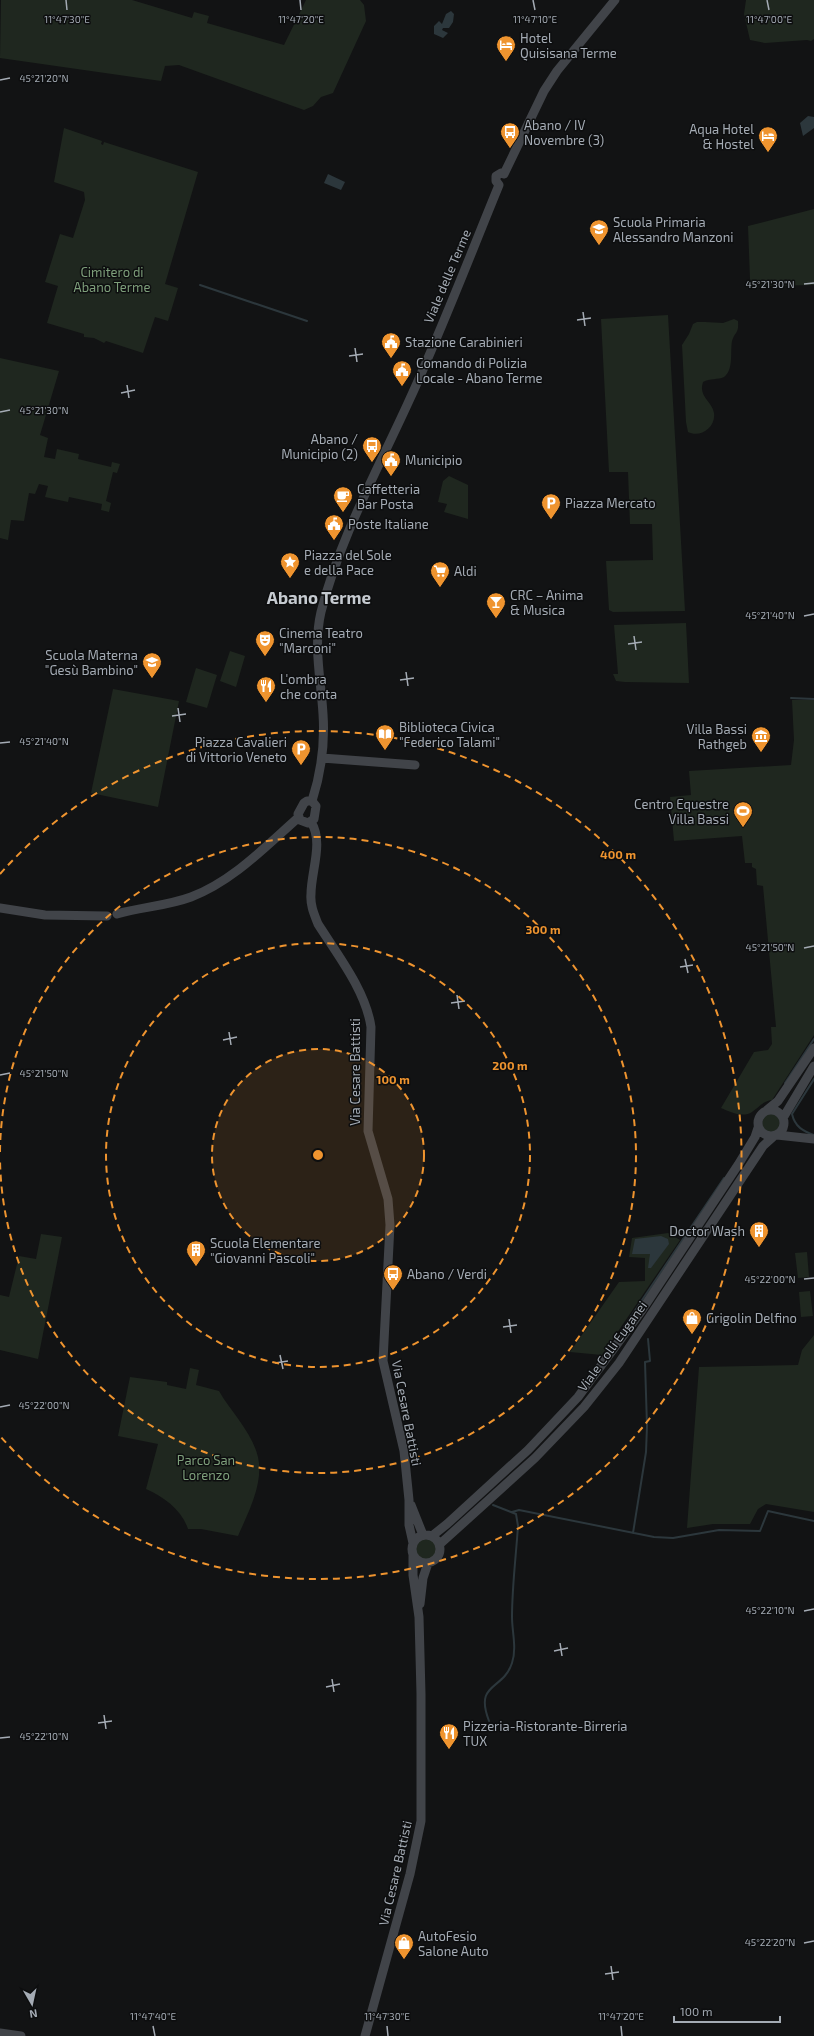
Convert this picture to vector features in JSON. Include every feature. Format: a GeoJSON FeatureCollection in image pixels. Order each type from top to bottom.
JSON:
{"type":"FeatureCollection","features":[{"type":"Feature","properties":{"kind":"street","name":"Viale delle Terme"},"geometry":{"type":"LineString","coordinates":[[312,801],[322,758],[323,715],[317,645],[321,614],[344,538],[408,403],[499,185],[496,181],[496,176],[499,174],[504,174],[544,91],[557,71],[615,0]]}},
{"type":"Feature","properties":{"kind":"street"},"geometry":{"type":"LineString","coordinates":[[322,758],[415,765]]}},
{"type":"Feature","properties":{"kind":"street"},"geometry":{"type":"LineString","coordinates":[[312,801],[316,806],[316,815],[311,822],[303,822],[299,817],[299,810],[304,803],[312,801]]}},
{"type":"Feature","properties":{"kind":"street"},"geometry":{"type":"LineString","coordinates":[[0,908],[46,915],[107,916],[109,919],[113,920],[117,914],[170,903],[204,891],[240,868],[299,817]]}},
{"type":"Feature","properties":{"kind":"street","name":"Via Cesare Battisti"},"geometry":{"type":"LineString","coordinates":[[311,822],[316,835],[311,894],[312,910],[318,924],[364,1000],[371,1026],[368,1131],[388,1199],[390,1225],[383,1361],[404,1451],[409,1500],[409,1524],[413,1543],[413,1575],[419,1617],[421,1694],[421,1821],[410,1874],[365,2036]]}},
{"type":"Feature","properties":{"kind":"street","name":"Viale Colli Euganei"},"geometry":{"type":"LineString","coordinates":[[428,1536],[444,1527],[528,1450],[578,1397],[642,1310],[738,1165],[755,1137],[759,1117],[778,1101],[814,1048]]}},
{"type":"Feature","properties":{"kind":"street","name":"Viale Colli Euganei"},"geometry":{"type":"LineString","coordinates":[[440,1544],[535,1458],[584,1407],[619,1363],[763,1146],[783,1129],[787,1109],[814,1066]]}},
{"type":"Feature","properties":{"kind":"street"},"geometry":{"type":"LineString","coordinates":[[767,1110],[776,1111],[790,1127],[802,1137]]}},
{"type":"Feature","properties":{"kind":"street"},"geometry":{"type":"LineString","coordinates":[[758,1128],[764,1135],[814,1139]]}},
{"type":"Feature","properties":{"kind":"street","name":"Via Cesare Battisti"},"geometry":{"type":"LineString","coordinates":[[409,1500],[417,1524],[428,1536],[440,1544],[439,1556],[428,1563],[423,1578],[419,1617]]}},
{"type":"Feature","properties":{"kind":"street"},"geometry":{"type":"LineString","coordinates":[[413,1543],[417,1538],[428,1536]]}},
{"type":"Feature","properties":{"kind":"street"},"geometry":{"type":"LineString","coordinates":[[413,1555],[420,1562],[428,1563]]}},
{"type":"Feature","properties":{"kind":"street"},"geometry":{"type":"LineString","coordinates":[[0,2033],[21,2036]]}},
{"type":"Feature","properties":{"kind":"green space"},"geometry":{"type":"Polygon","coordinates":[[[1,0],[132,0],[192,18],[194,12],[209,16],[207,23],[284,45],[306,0],[360,0],[364,5],[366,21],[333,93],[321,97],[313,106],[304,110],[179,65],[165,66],[161,81],[0,58],[1,0]]]}},
{"type":"Feature","properties":{"kind":"green space"},"geometry":{"type":"Polygon","coordinates":[[[746,0],[814,0],[814,39],[811,41],[765,43],[750,40],[744,14],[746,0]]]}},
{"type":"Feature","properties":{"kind":"green space","name":"Cimitero di Abano Terme"},"geometry":{"type":"Polygon","coordinates":[[[64,128],[102,141],[101,144],[103,145],[104,142],[198,172],[165,284],[178,288],[168,321],[155,317],[143,353],[106,341],[104,343],[94,338],[84,337],[84,334],[47,323],[58,286],[45,282],[60,234],[73,238],[85,200],[84,192],[54,182],[64,128]]]}},
{"type":"Feature","properties":{"kind":"green space"},"geometry":{"type":"Polygon","coordinates":[[[814,209],[814,285],[763,286],[753,284],[750,279],[748,226],[814,209]]]}},
{"type":"Feature","properties":{"kind":"green space"},"geometry":{"type":"Polygon","coordinates":[[[668,315],[685,611],[613,612],[609,610],[606,561],[653,560],[652,524],[630,524],[628,472],[609,472],[601,319],[668,315]]]}},
{"type":"Feature","properties":{"kind":"green space"},"geometry":{"type":"Polygon","coordinates":[[[734,319],[738,321],[738,328],[732,341],[729,370],[724,377],[703,382],[702,391],[713,409],[714,418],[710,427],[702,433],[693,434],[688,432],[686,422],[682,345],[693,324],[697,322],[723,323],[734,319]]]}},
{"type":"Feature","properties":{"kind":"green space"},"geometry":{"type":"Polygon","coordinates":[[[0,358],[59,371],[40,435],[48,438],[44,457],[55,459],[57,449],[79,454],[78,459],[111,467],[112,462],[120,464],[117,473],[113,472],[106,501],[111,503],[109,512],[101,510],[102,504],[69,497],[68,502],[45,497],[48,486],[39,484],[35,494],[29,493],[24,521],[11,520],[8,540],[0,538],[0,358]]]}},
{"type":"Feature","properties":{"kind":"green space"},"geometry":{"type":"Polygon","coordinates":[[[449,476],[468,485],[468,519],[444,512],[447,504],[438,502],[443,481],[449,476]]]}},
{"type":"Feature","properties":{"kind":"green space"},"geometry":{"type":"Polygon","coordinates":[[[686,623],[689,683],[616,681],[613,674],[618,674],[614,625],[686,623]]]}},
{"type":"Feature","properties":{"kind":"green space"},"geometry":{"type":"Polygon","coordinates":[[[230,651],[245,656],[236,687],[220,681],[230,651]]]}},
{"type":"Feature","properties":{"kind":"green space"},"geometry":{"type":"Polygon","coordinates":[[[196,668],[217,675],[207,708],[186,702],[196,668]]]}},
{"type":"Feature","properties":{"kind":"green space"},"geometry":{"type":"Polygon","coordinates":[[[113,689],[179,701],[158,807],[91,793],[113,689]]]}},
{"type":"Feature","properties":{"kind":"green space","name":"Centro Equestre Villa Bassi"},"geometry":{"type":"Polygon","coordinates":[[[792,700],[814,700],[814,1035],[772,1100],[764,1103],[748,1114],[732,1113],[721,1108],[754,1052],[768,1050],[772,1044],[771,1027],[776,1027],[763,886],[757,885],[756,869],[752,867],[752,863],[745,863],[742,836],[674,841],[670,797],[691,795],[689,771],[791,765],[794,740],[792,700]]]}},
{"type":"Feature","properties":{"kind":"green space"},"geometry":{"type":"Polygon","coordinates":[[[771,1114],[777,1117],[780,1123],[777,1129],[771,1132],[765,1129],[762,1123],[765,1117],[771,1114]]]}},
{"type":"Feature","properties":{"kind":"green space"},"geometry":{"type":"Polygon","coordinates":[[[668,1233],[680,1240],[602,1355],[570,1352],[619,1282],[645,1281],[645,1258],[629,1257],[632,1238],[668,1233]]]}},
{"type":"Feature","properties":{"kind":"green space"},"geometry":{"type":"Polygon","coordinates":[[[41,1234],[62,1237],[38,1359],[0,1350],[0,1295],[9,1297],[19,1256],[36,1259],[41,1234]]]}},
{"type":"Feature","properties":{"kind":"green space"},"geometry":{"type":"Polygon","coordinates":[[[807,1252],[809,1277],[798,1278],[795,1253],[807,1252]]]}},
{"type":"Feature","properties":{"kind":"green space"},"geometry":{"type":"Polygon","coordinates":[[[810,1291],[813,1316],[801,1317],[799,1292],[810,1291]]]}},
{"type":"Feature","properties":{"kind":"green space"},"geometry":{"type":"Polygon","coordinates":[[[814,1335],[814,1512],[766,1504],[758,1509],[750,1524],[713,1524],[687,1528],[699,1367],[798,1365],[802,1350],[814,1335]]]}},
{"type":"Feature","properties":{"kind":"green space","name":"Parco San Lorenzo"},"geometry":{"type":"Polygon","coordinates":[[[190,1368],[199,1370],[196,1385],[219,1391],[251,1439],[258,1457],[259,1477],[257,1487],[238,1536],[201,1529],[188,1529],[177,1510],[172,1505],[146,1489],[158,1444],[118,1436],[130,1377],[167,1382],[167,1385],[186,1389],[190,1368]]]}},
{"type":"Feature","properties":{"kind":"green space"},"geometry":{"type":"Polygon","coordinates":[[[427,1538],[435,1541],[438,1549],[435,1557],[427,1560],[419,1557],[416,1549],[419,1541],[427,1538]]]}},
{"type":"Feature","properties":{"kind":"shaded area"},"geometry":{"type":"Polygon","coordinates":[[[451,11],[454,14],[453,22],[449,28],[443,28],[442,30],[448,33],[443,38],[434,34],[434,26],[439,21],[442,24],[446,14],[451,11]]]}},
{"type":"Feature","properties":{"kind":"shaded area"},"geometry":{"type":"Polygon","coordinates":[[[808,116],[814,117],[814,128],[803,136],[800,123],[808,116]]]}},
{"type":"Feature","properties":{"kind":"shaded area"},"geometry":{"type":"Polygon","coordinates":[[[328,174],[345,182],[341,190],[324,183],[328,174]]]}},
{"type":"Feature","properties":{"kind":"shaded area"},"geometry":{"type":"Polygon","coordinates":[[[661,1236],[668,1239],[669,1244],[651,1268],[648,1268],[650,1254],[632,1254],[635,1239],[661,1236]]]}},
{"type":"Feature","properties":{"kind":"waterway"},"geometry":{"type":"LineString","coordinates":[[200,285],[307,321]]}},
{"type":"Feature","properties":{"kind":"waterway"},"geometry":{"type":"LineString","coordinates":[[791,698],[814,699]]}},
{"type":"Feature","properties":{"kind":"waterway"},"geometry":{"type":"LineString","coordinates":[[785,1083],[814,1039]]}},
{"type":"Feature","properties":{"kind":"waterway"},"geometry":{"type":"LineString","coordinates":[[814,1079],[792,1114],[795,1122],[800,1128],[814,1135]]}},
{"type":"Feature","properties":{"kind":"waterway"},"geometry":{"type":"LineString","coordinates":[[763,1118],[767,1112]]}},
{"type":"Feature","properties":{"kind":"waterway"},"geometry":{"type":"LineString","coordinates":[[624,1327],[724,1178]]}},
{"type":"Feature","properties":{"kind":"waterway"},"geometry":{"type":"LineString","coordinates":[[633,1533],[646,1452],[647,1426],[645,1362],[650,1361],[648,1339]]}},
{"type":"Feature","properties":{"kind":"waterway"},"geometry":{"type":"LineString","coordinates":[[489,1721],[485,1708],[487,1693],[508,1672],[513,1657],[514,1646],[512,1606],[518,1526],[516,1514],[493,1505]]}},
{"type":"Feature","properties":{"kind":"waterway"},"geometry":{"type":"LineString","coordinates":[[512,1512],[519,1510],[654,1537],[673,1538],[719,1530],[760,1531],[768,1511],[814,1521]]}},
{"type":"Feature","properties":{"kind":"place","name":"Hotel Quisisana Terme"},"geometry":{"type":"Point","coordinates":[506,62]}},
{"type":"Feature","properties":{"kind":"place","name":"Abano / IV Novembre (3)"},"geometry":{"type":"Point","coordinates":[510,149]}},
{"type":"Feature","properties":{"kind":"place","name":"Aqua Hotel & Hostel"},"geometry":{"type":"Point","coordinates":[768,153]}},
{"type":"Feature","properties":{"kind":"place","name":"Scuola Primaria Alessandro Manzoni"},"geometry":{"type":"Point","coordinates":[599,246]}},
{"type":"Feature","properties":{"kind":"place","name":"Stazione Carabinieri"},"geometry":{"type":"Point","coordinates":[391,359]}},
{"type":"Feature","properties":{"kind":"place","name":"Comando di Polizia Locale - Abano Terme"},"geometry":{"type":"Point","coordinates":[402,387]}},
{"type":"Feature","properties":{"kind":"place","name":"Abano / Municipio (2)"},"geometry":{"type":"Point","coordinates":[372,463]}},
{"type":"Feature","properties":{"kind":"place","name":"Municipio"},"geometry":{"type":"Point","coordinates":[391,477]}},
{"type":"Feature","properties":{"kind":"place","name":"Caffetteria Bar Posta"},"geometry":{"type":"Point","coordinates":[343,513]}},
{"type":"Feature","properties":{"kind":"place","name":"Piazza Mercato"},"geometry":{"type":"Point","coordinates":[551,520]}},
{"type":"Feature","properties":{"kind":"place","name":"Poste Italiane"},"geometry":{"type":"Point","coordinates":[334,541]}},
{"type":"Feature","properties":{"kind":"place","name":"Piazza del Sole e della Pace"},"geometry":{"type":"Point","coordinates":[290,579]}},
{"type":"Feature","properties":{"kind":"place","name":"Aldi"},"geometry":{"type":"Point","coordinates":[440,588]}},
{"type":"Feature","properties":{"kind":"place","name":"CRC – Anima & Musica"},"geometry":{"type":"Point","coordinates":[496,619]}},
{"type":"Feature","properties":{"kind":"place","name":"Cinema Teatro \"Marconi\""},"geometry":{"type":"Point","coordinates":[265,657]}},
{"type":"Feature","properties":{"kind":"place","name":"Scuola Materna \"Gesù Bambino\""},"geometry":{"type":"Point","coordinates":[152,679]}},
{"type":"Feature","properties":{"kind":"place","name":"L'ombra che conta"},"geometry":{"type":"Point","coordinates":[266,703]}},
{"type":"Feature","properties":{"kind":"place","name":"Biblioteca Civica \"Federico Talami\""},"geometry":{"type":"Point","coordinates":[385,751]}},
{"type":"Feature","properties":{"kind":"place","name":"Villa Bassi Rathgeb"},"geometry":{"type":"Point","coordinates":[761,753]}},
{"type":"Feature","properties":{"kind":"place","name":"Piazza Cavalieri di Vittorio Veneto"},"geometry":{"type":"Point","coordinates":[301,766]}},
{"type":"Feature","properties":{"kind":"place","name":"Centro Equestre Villa Bassi"},"geometry":{"type":"Point","coordinates":[743,828]}},
{"type":"Feature","properties":{"kind":"place","name":"Doctor Wash"},"geometry":{"type":"Point","coordinates":[759,1248]}},
{"type":"Feature","properties":{"kind":"place","name":"Scuola Elementare \"Giovanni Pascoli\""},"geometry":{"type":"Point","coordinates":[196,1267]}},
{"type":"Feature","properties":{"kind":"place","name":"Abano / Verdi"},"geometry":{"type":"Point","coordinates":[393,1291]}},
{"type":"Feature","properties":{"kind":"place","name":"Grigolin Delfino"},"geometry":{"type":"Point","coordinates":[692,1335]}},
{"type":"Feature","properties":{"kind":"place","name":"Pizzeria-Ristorante-Birreria TUX"},"geometry":{"type":"Point","coordinates":[449,1750]}},
{"type":"Feature","properties":{"kind":"place","name":"AutoFesio Salone Auto"},"geometry":{"type":"Point","coordinates":[404,1960]}},
{"type":"Feature","properties":{"kind":"district","name":"Abano Terme"},"geometry":{"type":"Point","coordinates":[319,598]}}]}
